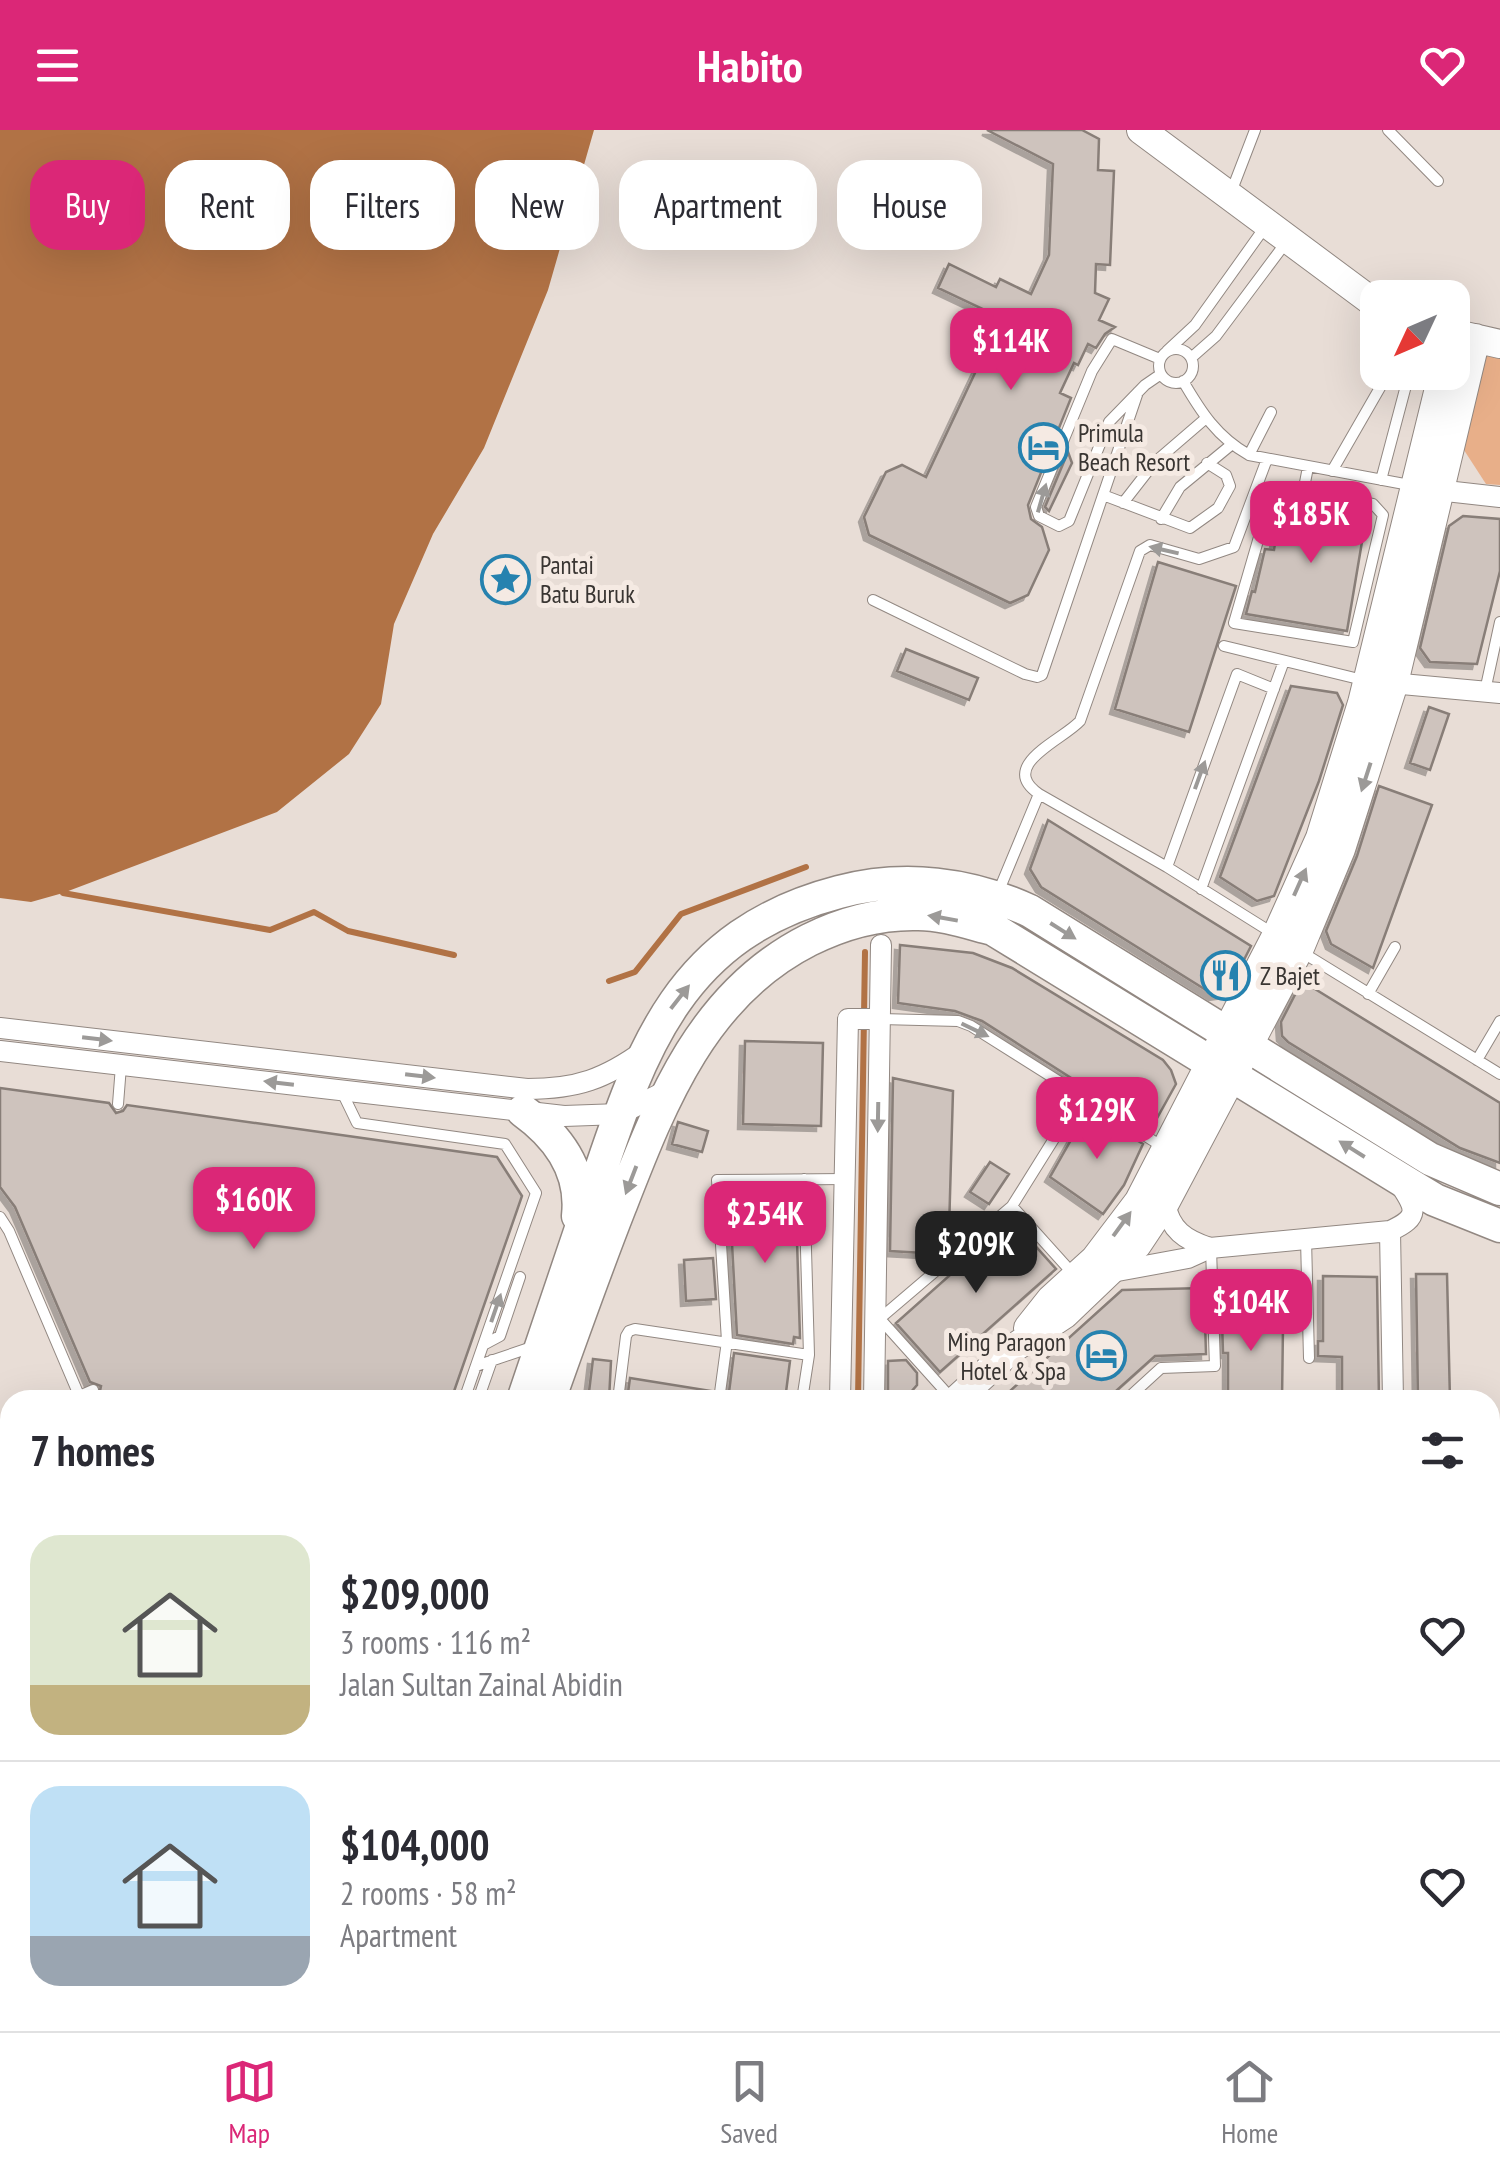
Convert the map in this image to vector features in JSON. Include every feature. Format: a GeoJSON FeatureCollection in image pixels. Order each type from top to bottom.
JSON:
{"type":"FeatureCollection","features":[{"type":"Feature","properties":{"kind":"main road"},"geometry":{"type":"LineString","coordinates":[[526,1390],[620,1114],[646,1049],[674,1002],[722,950],[786,909],[857,887],[944,884],[996,896],[1030,911],[1395,1176],[1435,1200],[1500,1226]]}},
{"type":"Feature","properties":{"kind":"main road"},"geometry":{"type":"LineString","coordinates":[[553,1390],[606,1242],[668,1090],[705,1027],[727,1001],[772,962],[839,925],[881,916],[921,914],[993,929],[1430,1159],[1500,1189]]}},
{"type":"Feature","properties":{"kind":"main road"},"geometry":{"type":"LineString","coordinates":[[524,1111],[554,1138],[575,1173],[580,1198],[573,1255]]}},
{"type":"Feature","properties":{"kind":"street"},"geometry":{"type":"LineString","coordinates":[[1141,130],[1360,293]]}},
{"type":"Feature","properties":{"kind":"street"},"geometry":{"type":"LineString","coordinates":[[1428,489],[1441,390]]}},
{"type":"Feature","properties":{"kind":"street"},"geometry":{"type":"LineString","coordinates":[[965,1390],[1012,1349],[1065,1314],[1137,1245],[1166,1202],[1231,1055],[1341,849],[1455,390]]}},
{"type":"Feature","properties":{"kind":"street"},"geometry":{"type":"LineString","coordinates":[[1428,489],[1500,497]]}},
{"type":"Feature","properties":{"kind":"street"},"geometry":{"type":"LineString","coordinates":[[1381,682],[1492,692]]}},
{"type":"Feature","properties":{"kind":"street"},"geometry":{"type":"LineString","coordinates":[[874,1390],[881,945]]}},
{"type":"Feature","properties":{"kind":"street"},"geometry":{"type":"LineString","coordinates":[[840,1390],[848,1019],[880,1019]]}},
{"type":"Feature","properties":{"kind":"street"},"geometry":{"type":"LineString","coordinates":[[0,1028],[557,1089],[598,1080],[646,1049]]}},
{"type":"Feature","properties":{"kind":"street"},"geometry":{"type":"LineString","coordinates":[[0,1051],[589,1118],[620,1114],[668,1090]]}},
{"type":"Feature","properties":{"kind":"street"},"geometry":{"type":"LineString","coordinates":[[1012,1349],[1052,1299],[1095,1259],[1130,1212],[1166,1149],[1231,1055]]}},
{"type":"Feature","properties":{"kind":"street"},"geometry":{"type":"LineString","coordinates":[[1112,1272],[1188,1258],[1210,1248],[1390,1231],[1409,1221],[1414,1211],[1395,1176]]}},
{"type":"Feature","properties":{"kind":"street"},"geometry":{"type":"LineString","coordinates":[[1166,1202],[1175,1231],[1210,1248]]}},
{"type":"Feature","properties":{"kind":"street"},"geometry":{"type":"LineString","coordinates":[[1390,1231],[1393,1390]]}},
{"type":"Feature","properties":{"kind":"lane"},"geometry":{"type":"LineString","coordinates":[[1230,196],[1255,130]]}},
{"type":"Feature","properties":{"kind":"lane"},"geometry":{"type":"LineString","coordinates":[[1388,130],[1438,181]]}},
{"type":"Feature","properties":{"kind":"lane"},"geometry":{"type":"LineString","coordinates":[[1161,374],[1172,382],[1184,382],[1191,374],[1191,358],[1183,350],[1164,355],[1112,339],[1092,371],[1036,507],[1038,516],[1059,526],[1069,521],[1109,422],[1161,374],[1164,355],[1278,232]]}},
{"type":"Feature","properties":{"kind":"lane"},"geometry":{"type":"LineString","coordinates":[[1191,358],[1216,336],[1278,232]]}},
{"type":"Feature","properties":{"kind":"lane"},"geometry":{"type":"LineString","coordinates":[[1184,382],[1205,419],[1231,445],[1248,455],[1428,489]]}},
{"type":"Feature","properties":{"kind":"lane"},"geometry":{"type":"LineString","coordinates":[[1332,471],[1379,390]]}},
{"type":"Feature","properties":{"kind":"lane"},"geometry":{"type":"LineString","coordinates":[[1381,480],[1405,390]]}},
{"type":"Feature","properties":{"kind":"lane"},"geometry":{"type":"LineString","coordinates":[[873,600],[1036,677],[1042,674],[1138,392]]}},
{"type":"Feature","properties":{"kind":"lane"},"geometry":{"type":"LineString","coordinates":[[1248,455],[1271,412]]}},
{"type":"Feature","properties":{"kind":"lane"},"geometry":{"type":"LineString","coordinates":[[1123,503],[1154,462],[1205,419]]}},
{"type":"Feature","properties":{"kind":"lane"},"geometry":{"type":"LineString","coordinates":[[1161,519],[1180,487],[1231,445]]}},
{"type":"Feature","properties":{"kind":"lane"},"geometry":{"type":"LineString","coordinates":[[1267,459],[1234,547],[1199,559],[1150,545],[1140,551],[1080,722],[1038,752],[1025,776],[1028,786],[1167,867],[1500,1074]]}},
{"type":"Feature","properties":{"kind":"lane"},"geometry":{"type":"LineString","coordinates":[[1103,495],[1190,528],[1218,508],[1231,483],[1226,474],[1207,464]]}},
{"type":"Feature","properties":{"kind":"lane"},"geometry":{"type":"LineString","coordinates":[[1302,493],[1308,467]]}},
{"type":"Feature","properties":{"kind":"lane"},"geometry":{"type":"LineString","coordinates":[[1273,489],[1302,493],[1373,504],[1383,515],[1353,642],[1234,622],[1273,489]]}},
{"type":"Feature","properties":{"kind":"lane"},"geometry":{"type":"LineString","coordinates":[[1492,692],[1500,622]]}},
{"type":"Feature","properties":{"kind":"lane"},"geometry":{"type":"LineString","coordinates":[[1224,646],[1381,682]]}},
{"type":"Feature","properties":{"kind":"lane"},"geometry":{"type":"LineString","coordinates":[[1201,890],[1284,661]]}},
{"type":"Feature","properties":{"kind":"lane"},"geometry":{"type":"LineString","coordinates":[[1167,867],[1237,674],[1274,688]]}},
{"type":"Feature","properties":{"kind":"lane"},"geometry":{"type":"LineString","coordinates":[[996,896],[1039,794]]}},
{"type":"Feature","properties":{"kind":"lane"},"geometry":{"type":"LineString","coordinates":[[1368,994],[1395,947]]}},
{"type":"Feature","properties":{"kind":"lane"},"geometry":{"type":"LineString","coordinates":[[880,1019],[958,1022],[970,1026],[1166,1149]]}},
{"type":"Feature","properties":{"kind":"lane"},"geometry":{"type":"LineString","coordinates":[[1477,1060],[1500,1022]]}},
{"type":"Feature","properties":{"kind":"lane"},"geometry":{"type":"LineString","coordinates":[[118,1104],[121,1065]]}},
{"type":"Feature","properties":{"kind":"lane"},"geometry":{"type":"LineString","coordinates":[[342,1090],[357,1124],[506,1144],[536,1193],[468,1390]]}},
{"type":"Feature","properties":{"kind":"lane"},"geometry":{"type":"LineString","coordinates":[[944,1390],[877,1321],[1012,1206],[1058,1134],[1077,1092]]}},
{"type":"Feature","properties":{"kind":"lane"},"geometry":{"type":"LineString","coordinates":[[804,1179],[809,1355],[804,1390]]}},
{"type":"Feature","properties":{"kind":"lane"},"geometry":{"type":"LineString","coordinates":[[721,1390],[728,1341],[718,1180],[845,1179]]}},
{"type":"Feature","properties":{"kind":"lane"},"geometry":{"type":"LineString","coordinates":[[1012,1206],[1076,1276]]}},
{"type":"Feature","properties":{"kind":"lane"},"geometry":{"type":"LineString","coordinates":[[0,1217],[77,1390]]}},
{"type":"Feature","properties":{"kind":"lane"},"geometry":{"type":"LineString","coordinates":[[1306,1240],[1309,1358]]}},
{"type":"Feature","properties":{"kind":"lane"},"geometry":{"type":"LineString","coordinates":[[18,1251],[32,1246]]}},
{"type":"Feature","properties":{"kind":"lane"},"geometry":{"type":"LineString","coordinates":[[1137,1390],[1160,1368],[1215,1366],[1210,1248]]}},
{"type":"Feature","properties":{"kind":"lane"},"geometry":{"type":"LineString","coordinates":[[484,1344],[500,1336],[520,1278]]}},
{"type":"Feature","properties":{"kind":"lane"},"geometry":{"type":"LineString","coordinates":[[620,1390],[629,1331],[728,1341],[809,1355]]}},
{"type":"Feature","properties":{"kind":"lane"},"geometry":{"type":"LineString","coordinates":[[476,1366],[542,1344]]}},
{"type":"Feature","properties":{"kind":"lane"},"geometry":{"type":"LineString","coordinates":[[482,1390],[492,1360]]}},
{"type":"Feature","properties":{"kind":"shaded area"},"geometry":{"type":"Polygon","coordinates":[[[0,130],[594,130],[585,160],[475,160],[475,250],[560,250],[548,290],[484,448],[433,534],[394,624],[381,704],[349,754],[277,812],[63,893],[31,902],[0,898],[0,130]]]}},
{"type":"Feature","properties":{"kind":"shaded area"},"geometry":{"type":"Polygon","coordinates":[[[1484,354],[1500,358],[1500,485],[1486,484],[1462,447],[1484,354]]]}},
{"type":"Feature","properties":{"kind":"building"},"geometry":{"type":"Polygon","coordinates":[[[987,130],[1082,130],[1099,139],[1098,170],[1114,171],[1110,265],[1096,264],[1095,293],[1109,299],[1099,320],[1115,327],[1096,348],[1088,344],[1060,393],[1071,398],[1028,505],[1031,519],[1042,527],[1049,550],[1028,595],[1010,603],[869,535],[864,517],[886,472],[902,465],[926,477],[983,356],[998,363],[1012,333],[981,319],[985,310],[938,288],[949,264],[996,287],[1000,279],[1031,294],[1049,255],[1053,164],[987,130]]]}},
{"type":"Feature","properties":{"kind":"building"},"geometry":{"type":"Polygon","coordinates":[[[1068,452],[1072,463],[1049,511],[1045,507],[1068,452]]]}},
{"type":"Feature","properties":{"kind":"building"},"geometry":{"type":"Polygon","coordinates":[[[1282,499],[1367,512],[1347,631],[1246,614],[1265,549],[1274,550],[1282,499]]]}},
{"type":"Feature","properties":{"kind":"building"},"geometry":{"type":"Polygon","coordinates":[[[1463,516],[1500,519],[1500,571],[1477,664],[1430,662],[1420,648],[1449,526],[1463,516]]]}},
{"type":"Feature","properties":{"kind":"building"},"geometry":{"type":"Polygon","coordinates":[[[1158,562],[1236,586],[1189,732],[1115,709],[1158,562]]]}},
{"type":"Feature","properties":{"kind":"building"},"geometry":{"type":"Polygon","coordinates":[[[906,649],[978,678],[969,700],[897,671],[906,649]]]}},
{"type":"Feature","properties":{"kind":"building"},"geometry":{"type":"Polygon","coordinates":[[[1291,686],[1337,693],[1343,705],[1319,781],[1274,896],[1257,901],[1220,877],[1291,686]]]}},
{"type":"Feature","properties":{"kind":"building"},"geometry":{"type":"Polygon","coordinates":[[[1429,707],[1449,714],[1430,770],[1410,763],[1429,707]]]}},
{"type":"Feature","properties":{"kind":"building"},"geometry":{"type":"Polygon","coordinates":[[[1379,786],[1432,805],[1373,968],[1331,944],[1326,931],[1357,856],[1379,786]]]}},
{"type":"Feature","properties":{"kind":"building"},"geometry":{"type":"Polygon","coordinates":[[[1048,820],[1251,946],[1227,993],[1214,995],[1041,887],[1030,869],[1048,820]]]}},
{"type":"Feature","properties":{"kind":"building"},"geometry":{"type":"Polygon","coordinates":[[[900,945],[973,953],[1012,968],[1163,1060],[1176,1084],[1151,1129],[982,1021],[955,1011],[898,1003],[900,945]]]}},
{"type":"Feature","properties":{"kind":"building"},"geometry":{"type":"Polygon","coordinates":[[[1302,981],[1500,1103],[1500,1163],[1460,1148],[1288,1042],[1282,1036],[1281,1022],[1302,981]]]}},
{"type":"Feature","properties":{"kind":"building"},"geometry":{"type":"Polygon","coordinates":[[[745,1041],[823,1043],[821,1126],[743,1124],[745,1041]]]}},
{"type":"Feature","properties":{"kind":"building"},"geometry":{"type":"Polygon","coordinates":[[[893,1078],[953,1091],[949,1230],[924,1253],[890,1251],[893,1078]]]}},
{"type":"Feature","properties":{"kind":"building"},"geometry":{"type":"Polygon","coordinates":[[[0,1088],[109,1103],[116,1113],[127,1105],[497,1157],[522,1196],[454,1390],[100,1390],[101,1386],[90,1382],[15,1207],[0,1187],[0,1088]]]}},
{"type":"Feature","properties":{"kind":"building"},"geometry":{"type":"Polygon","coordinates":[[[1088,1110],[1143,1144],[1124,1185],[1103,1214],[1050,1177],[1088,1110]]]}},
{"type":"Feature","properties":{"kind":"building"},"geometry":{"type":"Polygon","coordinates":[[[678,1122],[708,1131],[702,1152],[672,1144],[678,1122]]]}},
{"type":"Feature","properties":{"kind":"building"},"geometry":{"type":"Polygon","coordinates":[[[990,1162],[1009,1174],[989,1204],[970,1192],[990,1162]]]}},
{"type":"Feature","properties":{"kind":"building"},"geometry":{"type":"Polygon","coordinates":[[[729,1189],[785,1198],[796,1208],[800,1338],[794,1337],[793,1344],[737,1335],[729,1189]]]}},
{"type":"Feature","properties":{"kind":"building"},"geometry":{"type":"Polygon","coordinates":[[[1012,1220],[1056,1269],[940,1372],[896,1323],[1012,1220]]]}},
{"type":"Feature","properties":{"kind":"building"},"geometry":{"type":"Polygon","coordinates":[[[713,1258],[716,1299],[686,1301],[684,1260],[713,1258]]]}},
{"type":"Feature","properties":{"kind":"building"},"geometry":{"type":"Polygon","coordinates":[[[1416,1274],[1447,1274],[1450,1390],[1418,1390],[1416,1274]]]}},
{"type":"Feature","properties":{"kind":"building"},"geometry":{"type":"Polygon","coordinates":[[[1323,1276],[1377,1277],[1379,1390],[1342,1390],[1342,1357],[1318,1356],[1318,1341],[1323,1341],[1323,1276]]]}},
{"type":"Feature","properties":{"kind":"building"},"geometry":{"type":"Polygon","coordinates":[[[1221,1287],[1239,1287],[1239,1326],[1283,1327],[1282,1390],[1228,1390],[1228,1353],[1223,1353],[1221,1287]]]}},
{"type":"Feature","properties":{"kind":"building"},"geometry":{"type":"Polygon","coordinates":[[[1204,1288],[1206,1354],[1155,1356],[1117,1390],[1011,1390],[1122,1290],[1204,1288]]]}},
{"type":"Feature","properties":{"kind":"building"},"geometry":{"type":"Polygon","coordinates":[[[734,1353],[790,1361],[786,1390],[729,1390],[734,1353]]]}},
{"type":"Feature","properties":{"kind":"building"},"geometry":{"type":"Polygon","coordinates":[[[593,1359],[611,1361],[610,1390],[589,1390],[593,1359]]]}},
{"type":"Feature","properties":{"kind":"building"},"geometry":{"type":"Polygon","coordinates":[[[906,1360],[917,1373],[913,1390],[888,1390],[888,1361],[906,1360]]]}},
{"type":"Feature","properties":{"kind":"building"},"geometry":{"type":"Polygon","coordinates":[[[630,1378],[705,1390],[628,1390],[630,1378]]]}},
{"type":"Feature","properties":{"kind":"waterway"},"geometry":{"type":"LineString","coordinates":[[609,981],[635,972],[681,914],[806,867]]}},
{"type":"Feature","properties":{"kind":"waterway"},"geometry":{"type":"LineString","coordinates":[[63,893],[270,930],[314,912],[348,931],[454,955]]}},
{"type":"Feature","properties":{"kind":"waterway"},"geometry":{"type":"LineString","coordinates":[[858,1390],[865,952]]}},
{"type":"Feature","properties":{"kind":"place","name":"Primula Beach Resort"},"geometry":{"type":"Point","coordinates":[1043,447]}},
{"type":"Feature","properties":{"kind":"place","name":"Pantai Batu Buruk"},"geometry":{"type":"Point","coordinates":[505,579]}},
{"type":"Feature","properties":{"kind":"place","name":"Z Bajet"},"geometry":{"type":"Point","coordinates":[1225,976]}},
{"type":"Feature","properties":{"kind":"place","name":"Ming Paragon Hotel & Spa"},"geometry":{"type":"Point","coordinates":[1101,1356]}}]}
